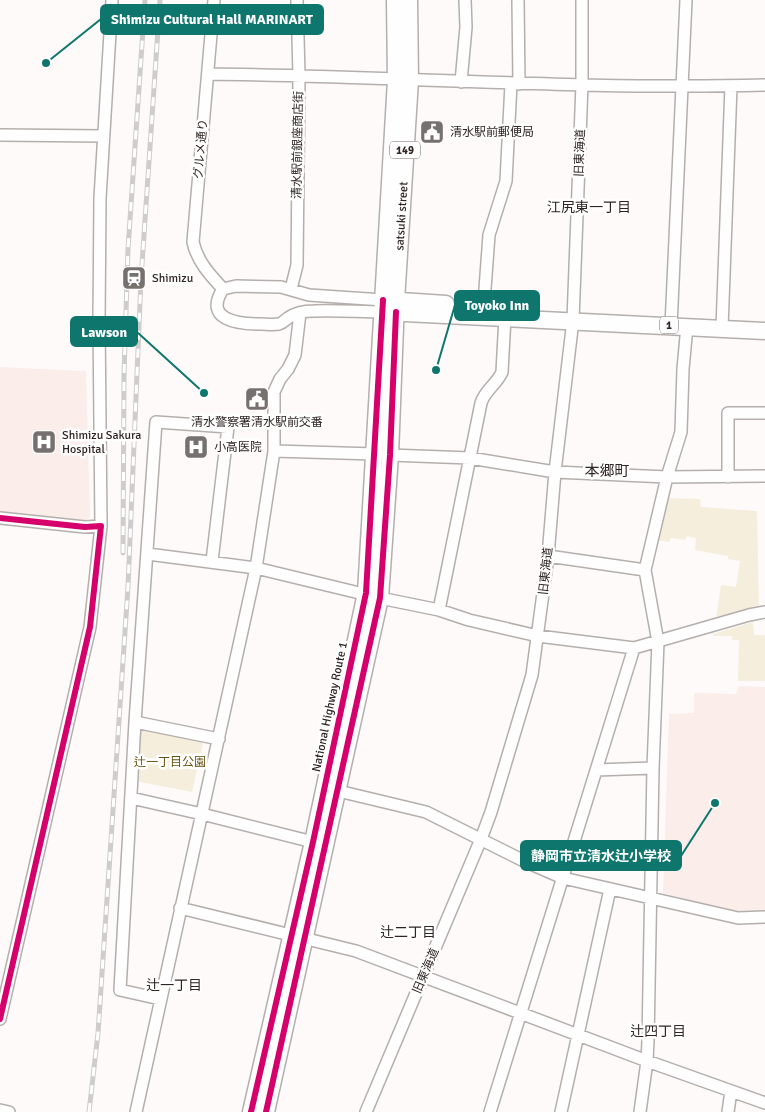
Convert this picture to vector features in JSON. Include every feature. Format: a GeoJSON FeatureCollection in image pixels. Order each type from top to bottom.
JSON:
{"type":"FeatureCollection","features":[{"type":"Feature","properties":{"kind":"highway","name":"satsuki street"},"geometry":{"type":"LineString","coordinates":[[395,0],[403,80]]}},
{"type":"Feature","properties":{"kind":"highway","name":"satsuki street"},"geometry":{"type":"LineString","coordinates":[[390,306],[409,0]]}},
{"type":"Feature","properties":{"kind":"highway","name":"1"},"geometry":{"type":"LineString","coordinates":[[390,306],[722,324],[765,330]]}},
{"type":"Feature","properties":{"kind":"highway","name":"National Highway Route 1"},"geometry":{"type":"LineString","coordinates":[[251,1112],[298,937],[373,595],[390,306]]}},
{"type":"Feature","properties":{"kind":"highway","name":"1"},"geometry":{"type":"LineString","coordinates":[[484,311],[505,317],[573,315]]}},
{"type":"Feature","properties":{"kind":"highway","name":"1"},"geometry":{"type":"LineString","coordinates":[[722,324],[765,321]]}},
{"type":"Feature","properties":{"kind":"highway","name":"National Highway Route 1"},"geometry":{"type":"LineString","coordinates":[[266,1112],[298,937],[313,842],[331,789]]}},
{"type":"Feature","properties":{"kind":"street"},"geometry":{"type":"LineString","coordinates":[[0,1018],[90,627],[101,526],[100,198],[112,0]]}},
{"type":"Feature","properties":{"kind":"street","name":"グルメ通り"},"geometry":{"type":"LineString","coordinates":[[214,0],[193,242],[202,264],[223,289]]}},
{"type":"Feature","properties":{"kind":"street","name":"清水駅前銀座商店街"},"geometry":{"type":"LineString","coordinates":[[290,290],[296,265],[297,0]]}},
{"type":"Feature","properties":{"kind":"street"},"geometry":{"type":"LineString","coordinates":[[462,82],[466,27],[465,0]]}},
{"type":"Feature","properties":{"kind":"street"},"geometry":{"type":"LineString","coordinates":[[484,311],[489,235],[506,182],[515,84],[518,0]]}},
{"type":"Feature","properties":{"kind":"street","name":"旧東海道"},"geometry":{"type":"LineString","coordinates":[[366,1112],[481,839],[532,675],[548,556],[555,472],[573,315],[582,84],[582,0]]}},
{"type":"Feature","properties":{"kind":"street"},"geometry":{"type":"LineString","coordinates":[[640,1112],[647,1061],[652,897],[653,768],[658,642],[645,570],[667,477],[681,432],[683,368],[676,322],[686,0]]}},
{"type":"Feature","properties":{"kind":"street"},"geometry":{"type":"LineString","coordinates":[[208,74],[298,75],[515,84],[765,85]]}},
{"type":"Feature","properties":{"kind":"street"},"geometry":{"type":"LineString","coordinates":[[722,324],[731,86]]}},
{"type":"Feature","properties":{"kind":"street"},"geometry":{"type":"LineString","coordinates":[[0,135],[104,136]]}},
{"type":"Feature","properties":{"kind":"street"},"geometry":{"type":"LineString","coordinates":[[236,286],[281,288],[308,295],[390,306],[300,313],[279,324],[231,322],[218,311],[218,300],[223,289],[236,286]]}},
{"type":"Feature","properties":{"kind":"street"},"geometry":{"type":"LineString","coordinates":[[136,1112],[256,568],[274,451],[274,392],[295,355],[300,313]]}},
{"type":"Feature","properties":{"kind":"street"},"geometry":{"type":"LineString","coordinates":[[440,610],[483,396],[500,378],[502,372],[505,317]]}},
{"type":"Feature","properties":{"kind":"street"},"geometry":{"type":"LineString","coordinates":[[728,477],[728,413],[765,413]]}},
{"type":"Feature","properties":{"kind":"street"},"geometry":{"type":"LineString","coordinates":[[160,999],[120,990],[135,722],[156,422],[228,427],[212,562]]}},
{"type":"Feature","properties":{"kind":"street"},"geometry":{"type":"LineString","coordinates":[[274,451],[470,458],[555,472],[667,477],[765,476]]}},
{"type":"Feature","properties":{"kind":"street"},"geometry":{"type":"LineString","coordinates":[[0,518],[85,527],[101,526]]}},
{"type":"Feature","properties":{"kind":"street"},"geometry":{"type":"LineString","coordinates":[[148,554],[256,568],[440,610],[469,620],[538,636],[634,648],[765,612]]}},
{"type":"Feature","properties":{"kind":"street"},"geometry":{"type":"LineString","coordinates":[[548,556],[645,570]]}},
{"type":"Feature","properties":{"kind":"street"},"geometry":{"type":"LineString","coordinates":[[490,1112],[634,648]]}},
{"type":"Feature","properties":{"kind":"street"},"geometry":{"type":"LineString","coordinates":[[135,722],[219,739]]}},
{"type":"Feature","properties":{"kind":"street"},"geometry":{"type":"LineString","coordinates":[[596,770],[653,768]]}},
{"type":"Feature","properties":{"kind":"street"},"geometry":{"type":"LineString","coordinates":[[331,789],[426,812],[524,861],[563,878],[738,918],[765,917]]}},
{"type":"Feature","properties":{"kind":"street"},"geometry":{"type":"LineString","coordinates":[[131,798],[313,842]]}},
{"type":"Feature","properties":{"kind":"street"},"geometry":{"type":"LineString","coordinates":[[561,1112],[610,889]]}},
{"type":"Feature","properties":{"kind":"street"},"geometry":{"type":"LineString","coordinates":[[180,908],[356,952],[765,1103]]}},
{"type":"Feature","properties":{"kind":"street"},"geometry":{"type":"LineString","coordinates":[[728,1112],[731,1091]]}},
{"type":"Feature","properties":{"kind":"street"},"geometry":{"type":"LineString","coordinates":[[0,1110],[9,1112]]}},
{"type":"Feature","properties":{"kind":"shaded area","name":"Shimizu Sakura Hospital"},"geometry":{"type":"Polygon","coordinates":[[[0,367],[86,371],[90,517],[83,522],[0,512],[0,367]]]}},
{"type":"Feature","properties":{"kind":"shaded area"},"geometry":{"type":"Polygon","coordinates":[[[739,686],[765,687],[765,912],[735,912],[663,893],[669,714],[694,713],[694,693],[736,694],[739,686]]]}},
{"type":"Feature","properties":{"kind":"green space"},"geometry":{"type":"Polygon","coordinates":[[[667,498],[700,499],[701,507],[757,511],[759,608],[716,619],[721,585],[736,587],[740,561],[728,559],[728,556],[695,550],[696,538],[687,536],[685,540],[671,538],[669,542],[657,540],[667,498]]]}},
{"type":"Feature","properties":{"kind":"green space"},"geometry":{"type":"Polygon","coordinates":[[[753,622],[754,635],[765,635],[765,681],[738,681],[739,640],[732,640],[732,636],[714,636],[713,634],[753,622]]]}},
{"type":"Feature","properties":{"kind":"green space","name":"辻一丁目公園"},"geometry":{"type":"Polygon","coordinates":[[[143,729],[203,743],[192,792],[135,781],[138,732],[143,729]]]}},
{"type":"Feature","properties":{"kind":"railway"},"geometry":{"type":"LineString","coordinates":[[123,553],[124,375],[128,249],[145,0]]}},
{"type":"Feature","properties":{"kind":"railway"},"geometry":{"type":"LineString","coordinates":[[89,1112],[98,1033],[128,587],[141,279],[160,0]]}},
{"type":"Feature","properties":{"kind":"cycle path"},"geometry":{"type":"LineString","coordinates":[[251,1112],[313,842],[366,593],[383,300]]}},
{"type":"Feature","properties":{"kind":"cycle path"},"geometry":{"type":"LineString","coordinates":[[266,1112],[380,598],[390,455],[396,312]]}},
{"type":"Feature","properties":{"kind":"cycle path"},"geometry":{"type":"LineString","coordinates":[[0,518],[85,527],[101,526],[90,627],[0,1019]]}},
{"type":"Feature","properties":{"kind":"place","name":"Shimizu Cultural Hall MARINART"},"geometry":{"type":"Point","coordinates":[46,63]}},
{"type":"Feature","properties":{"kind":"place","name":"清水駅前郵便局"},"geometry":{"type":"Point","coordinates":[432,132]}},
{"type":"Feature","properties":{"kind":"place","name":"Shimizu"},"geometry":{"type":"Point","coordinates":[134,278]}},
{"type":"Feature","properties":{"kind":"place","name":"Toyoko Inn"},"geometry":{"type":"Point","coordinates":[436,370]}},
{"type":"Feature","properties":{"kind":"place","name":"Lawson"},"geometry":{"type":"Point","coordinates":[204,393]}},
{"type":"Feature","properties":{"kind":"place","name":"清水警察署清水駅前交番"},"geometry":{"type":"Point","coordinates":[257,399]}},
{"type":"Feature","properties":{"kind":"place","name":"Shimizu Sakura Hospital"},"geometry":{"type":"Point","coordinates":[44,442]}},
{"type":"Feature","properties":{"kind":"place","name":"小高医院"},"geometry":{"type":"Point","coordinates":[196,447]}},
{"type":"Feature","properties":{"kind":"place","name":"静岡市立清水辻小学校"},"geometry":{"type":"Point","coordinates":[715,803]}},
{"type":"Feature","properties":{"kind":"district","name":"江尻東一丁目"},"geometry":{"type":"Point","coordinates":[589,207]}},
{"type":"Feature","properties":{"kind":"district","name":"本郷町"},"geometry":{"type":"Point","coordinates":[607,471]}},
{"type":"Feature","properties":{"kind":"district","name":"辻二丁目"},"geometry":{"type":"Point","coordinates":[408,932]}},
{"type":"Feature","properties":{"kind":"district","name":"辻一丁目"},"geometry":{"type":"Point","coordinates":[174,985]}},
{"type":"Feature","properties":{"kind":"district","name":"辻四丁目"},"geometry":{"type":"Point","coordinates":[658,1031]}}]}
